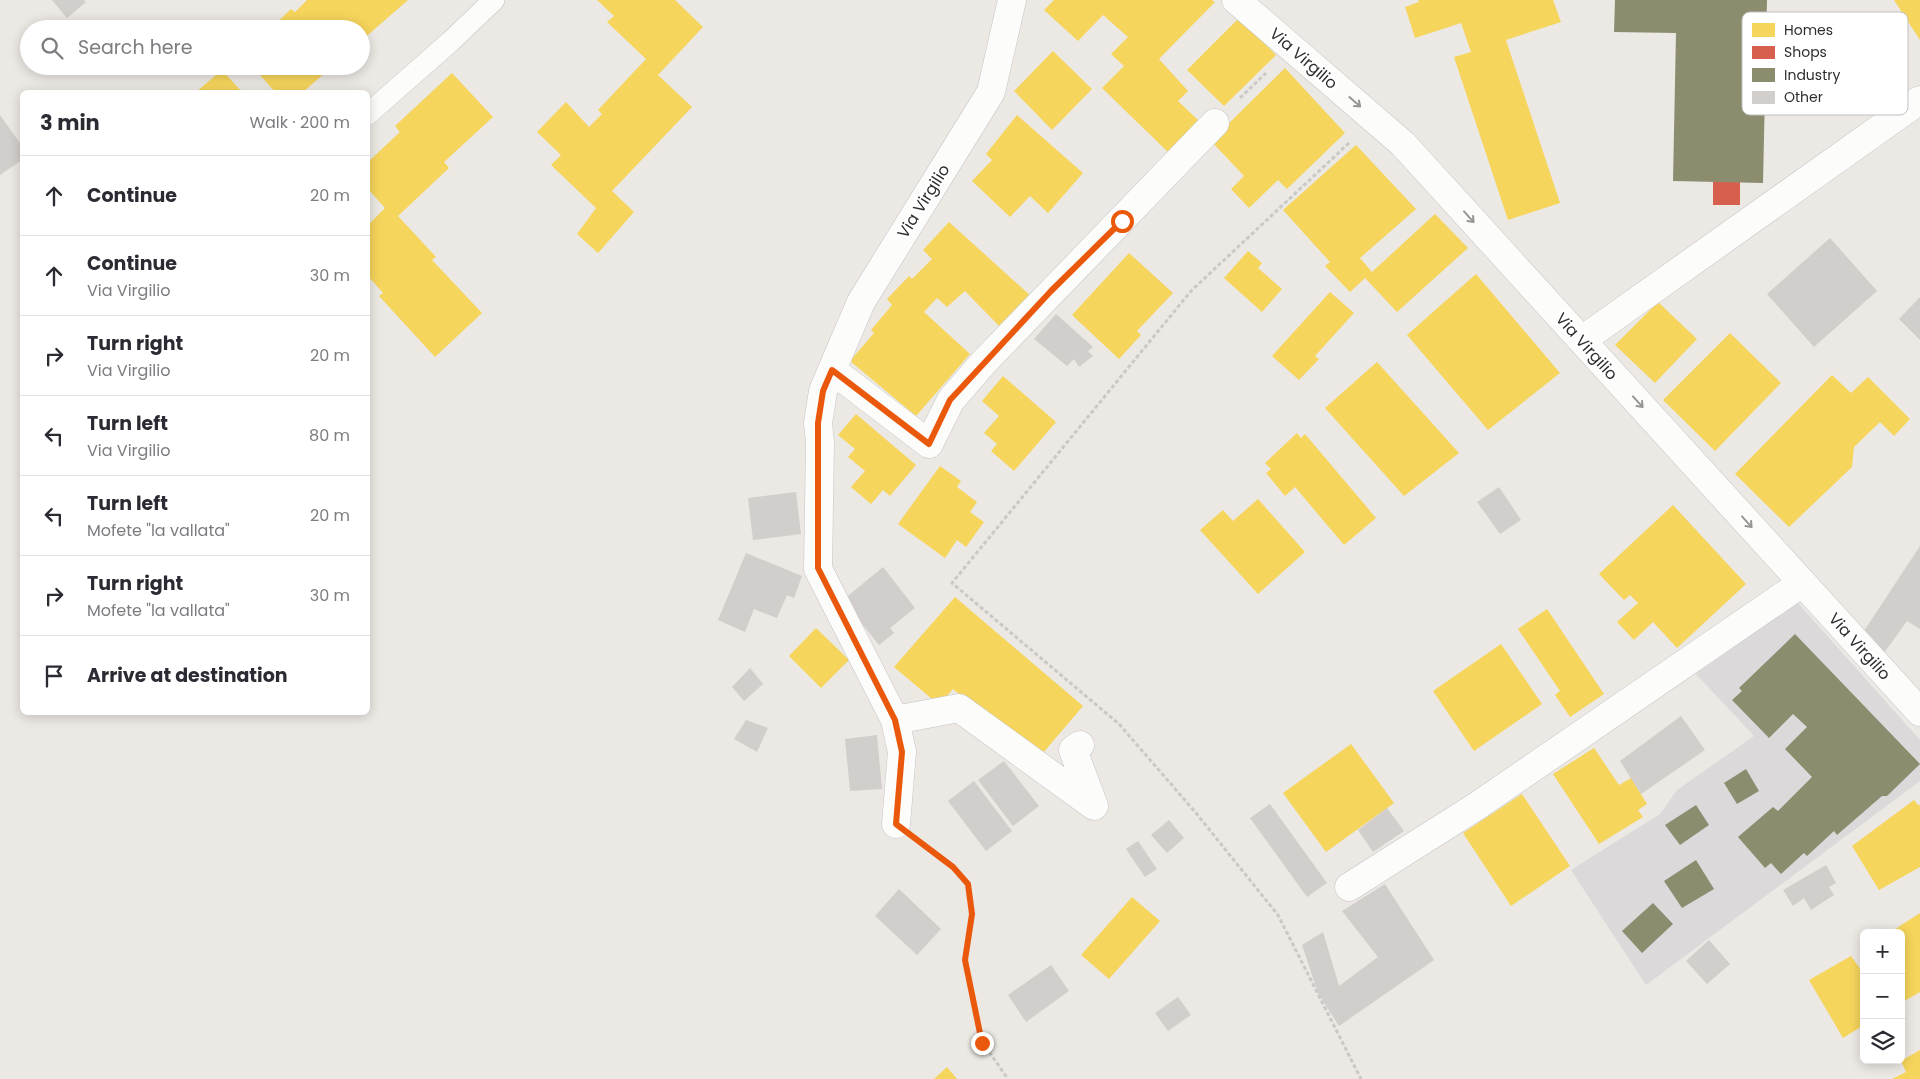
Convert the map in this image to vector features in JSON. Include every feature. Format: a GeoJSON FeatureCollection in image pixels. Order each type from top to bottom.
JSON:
{"type":"FeatureCollection","features":[{"type":"Feature","properties":{"kind":"street","name":"Via Virgilio"},"geometry":{"type":"LineString","coordinates":[[896,824],[902,752],[895,720],[818,568],[818,423],[823,391],[861,302],[991,92],[1012,0]]}},
{"type":"Feature","properties":{"kind":"street","name":"Via Virgilio"},"geometry":{"type":"LineString","coordinates":[[1236,0],[1403,144],[1920,712]]}},
{"type":"Feature","properties":{"kind":"street"},"geometry":{"type":"LineString","coordinates":[[1908,109],[1920,100]]}},
{"type":"Feature","properties":{"kind":"street"},"geometry":{"type":"LineString","coordinates":[[1582,340],[1899,115]]}},
{"type":"Feature","properties":{"kind":"street"},"geometry":{"type":"LineString","coordinates":[[832,370],[929,444],[950,400],[1051,291],[1215,124]]}},
{"type":"Feature","properties":{"kind":"street"},"geometry":{"type":"LineString","coordinates":[[1349,887],[1477,806],[1802,583]]}},
{"type":"Feature","properties":{"kind":"street"},"geometry":{"type":"LineString","coordinates":[[895,720],[959,708],[1094,806],[1073,750],[1080,745]]}},
{"type":"Feature","properties":{"kind":"lane"},"geometry":{"type":"LineString","coordinates":[[370,112],[450,42],[494,0]]}},
{"type":"Feature","properties":{"kind":"path"},"geometry":{"type":"LineString","coordinates":[[1215,124],[1291,47]]}},
{"type":"Feature","properties":{"kind":"path"},"geometry":{"type":"LineString","coordinates":[[1361,1079],[1278,915],[1196,813],[1119,724],[952,583],[1191,291],[1374,119]]}},
{"type":"Feature","properties":{"kind":"path"},"geometry":{"type":"LineString","coordinates":[[896,824],[953,867],[968,884],[972,914],[965,960],[967,970],[982,1043],[1008,1079]]}},
{"type":"Feature","properties":{"kind":"shaded area"},"geometry":{"type":"Polygon","coordinates":[[[1798,603],[1920,740],[1920,781],[1646,985],[1571,870],[1660,814],[1677,790],[1754,736],[1696,674],[1798,603]]]}},
{"type":"Feature","properties":{"kind":"building: Homes"},"geometry":{"type":"Polygon","coordinates":[[[307,0],[408,0],[370,33],[370,20],[279,20],[291,9],[295,12],[307,0]]]}},
{"type":"Feature","properties":{"kind":"building: Homes"},"geometry":{"type":"Polygon","coordinates":[[[597,0],[675,0],[703,27],[658,75],[692,107],[612,191],[634,212],[598,253],[577,234],[596,208],[551,165],[561,155],[537,132],[566,102],[589,127],[602,114],[598,110],[646,59],[607,22],[614,16],[597,0]]]}},
{"type":"Feature","properties":{"kind":"building: Homes"},"geometry":{"type":"Polygon","coordinates":[[[1054,0],[1212,0],[1215,2],[1159,59],[1188,91],[1178,101],[1199,121],[1169,153],[1102,88],[1124,66],[1111,54],[1128,37],[1103,15],[1078,41],[1044,10],[1054,0]]]}},
{"type":"Feature","properties":{"kind":"building: Homes"},"geometry":{"type":"Polygon","coordinates":[[[1418,0],[1553,0],[1561,22],[1506,40],[1560,203],[1508,220],[1454,57],[1471,52],[1461,23],[1415,38],[1405,7],[1419,2],[1418,0]]]}},
{"type":"Feature","properties":{"kind":"building: Homes"},"geometry":{"type":"Polygon","coordinates":[[[1894,0],[1920,0],[1920,40],[1908,22],[1908,12],[1902,12],[1894,0]]]}},
{"type":"Feature","properties":{"kind":"building: Homes"},"geometry":{"type":"Polygon","coordinates":[[[1239,18],[1276,55],[1224,106],[1187,70],[1239,18]]]}},
{"type":"Feature","properties":{"kind":"building: Homes"},"geometry":{"type":"Polygon","coordinates":[[[1053,51],[1092,89],[1052,130],[1014,91],[1053,51]]]}},
{"type":"Feature","properties":{"kind":"building: Homes"},"geometry":{"type":"Polygon","coordinates":[[[1285,68],[1345,133],[1287,189],[1278,180],[1249,208],[1231,189],[1244,176],[1211,141],[1285,68]]]}},
{"type":"Feature","properties":{"kind":"building: Homes"},"geometry":{"type":"Polygon","coordinates":[[[452,73],[493,117],[444,162],[449,168],[398,216],[436,257],[432,260],[482,313],[435,357],[379,296],[383,293],[370,278],[370,223],[385,208],[370,191],[370,160],[400,132],[395,126],[452,73]]]}},
{"type":"Feature","properties":{"kind":"building: Homes"},"geometry":{"type":"Polygon","coordinates":[[[216,75],[227,75],[240,90],[198,90],[216,75]]]}},
{"type":"Feature","properties":{"kind":"building: Homes"},"geometry":{"type":"Polygon","coordinates":[[[260,75],[323,75],[305,90],[273,90],[260,75]]]}},
{"type":"Feature","properties":{"kind":"building: Homes"},"geometry":{"type":"Polygon","coordinates":[[[1017,115],[1083,173],[1048,213],[1030,196],[1010,217],[972,181],[992,160],[986,154],[1017,115]]]}},
{"type":"Feature","properties":{"kind":"building: Homes"},"geometry":{"type":"Polygon","coordinates":[[[1356,145],[1416,209],[1360,258],[1372,272],[1435,214],[1468,248],[1397,312],[1365,278],[1350,292],[1325,266],[1330,262],[1283,210],[1356,145]]]}},
{"type":"Feature","properties":{"kind":"building: Homes"},"geometry":{"type":"Polygon","coordinates":[[[949,222],[1033,298],[1002,329],[965,291],[947,307],[937,298],[924,312],[970,354],[916,416],[850,361],[874,333],[871,330],[892,305],[887,299],[909,276],[912,279],[932,259],[923,250],[949,222]]]}},
{"type":"Feature","properties":{"kind":"building: Homes"},"geometry":{"type":"Polygon","coordinates":[[[1248,251],[1262,263],[1258,268],[1282,289],[1262,312],[1224,278],[1248,251]]]}},
{"type":"Feature","properties":{"kind":"building: Homes"},"geometry":{"type":"Polygon","coordinates":[[[1129,253],[1173,293],[1137,331],[1141,335],[1119,359],[1072,315],[1129,253]]]}},
{"type":"Feature","properties":{"kind":"building: Homes"},"geometry":{"type":"Polygon","coordinates":[[[1476,274],[1560,373],[1488,430],[1407,335],[1476,274]]]}},
{"type":"Feature","properties":{"kind":"building: Homes"},"geometry":{"type":"Polygon","coordinates":[[[1330,292],[1354,313],[1315,356],[1319,359],[1299,380],[1272,356],[1330,292]]]}},
{"type":"Feature","properties":{"kind":"building: Homes"},"geometry":{"type":"Polygon","coordinates":[[[1658,302],[1697,339],[1655,383],[1615,345],[1658,302]]]}},
{"type":"Feature","properties":{"kind":"building: Homes"},"geometry":{"type":"Polygon","coordinates":[[[1730,333],[1781,383],[1715,451],[1663,400],[1730,333]]]}},
{"type":"Feature","properties":{"kind":"building: Homes"},"geometry":{"type":"Polygon","coordinates":[[[1377,362],[1459,453],[1404,496],[1325,408],[1377,362]]]}},
{"type":"Feature","properties":{"kind":"building: Homes"},"geometry":{"type":"Polygon","coordinates":[[[1832,375],[1851,393],[1868,377],[1910,419],[1894,436],[1880,422],[1854,447],[1852,467],[1789,527],[1735,474],[1832,375]]]}},
{"type":"Feature","properties":{"kind":"building: Homes"},"geometry":{"type":"Polygon","coordinates":[[[1003,376],[1056,422],[1014,471],[991,451],[997,444],[984,433],[999,416],[982,401],[1003,376]]]}},
{"type":"Feature","properties":{"kind":"building: Homes"},"geometry":{"type":"Polygon","coordinates":[[[856,414],[916,465],[890,496],[883,490],[871,504],[851,487],[865,471],[848,457],[855,449],[838,435],[856,414]]]}},
{"type":"Feature","properties":{"kind":"building: Homes"},"geometry":{"type":"Polygon","coordinates":[[[1297,433],[1301,438],[1305,434],[1376,518],[1344,545],[1295,487],[1285,496],[1266,473],[1271,469],[1265,463],[1297,433]]]}},
{"type":"Feature","properties":{"kind":"building: Homes"},"geometry":{"type":"Polygon","coordinates":[[[940,466],[961,481],[957,487],[977,502],[970,512],[984,522],[966,547],[957,540],[945,558],[898,524],[940,466]]]}},
{"type":"Feature","properties":{"kind":"building: Homes"},"geometry":{"type":"Polygon","coordinates":[[[1258,499],[1305,552],[1258,594],[1200,530],[1223,510],[1233,521],[1258,499]]]}},
{"type":"Feature","properties":{"kind":"building: Homes"},"geometry":{"type":"Polygon","coordinates":[[[1673,505],[1746,584],[1677,648],[1653,622],[1634,640],[1617,622],[1638,603],[1630,595],[1624,600],[1599,574],[1673,505]]]}},
{"type":"Feature","properties":{"kind":"building: Homes"},"geometry":{"type":"Polygon","coordinates":[[[955,597],[1083,706],[1037,760],[953,689],[939,705],[894,667],[955,597]]]}},
{"type":"Feature","properties":{"kind":"building: Homes"},"geometry":{"type":"Polygon","coordinates":[[[1547,609],[1604,694],[1570,717],[1555,695],[1560,691],[1518,629],[1547,609]]]}},
{"type":"Feature","properties":{"kind":"building: Homes"},"geometry":{"type":"Polygon","coordinates":[[[816,628],[849,660],[821,688],[789,656],[816,628]]]}},
{"type":"Feature","properties":{"kind":"building: Homes"},"geometry":{"type":"Polygon","coordinates":[[[1501,644],[1542,704],[1474,751],[1433,691],[1501,644]]]}},
{"type":"Feature","properties":{"kind":"building: Homes"},"geometry":{"type":"Polygon","coordinates":[[[1351,744],[1394,803],[1326,852],[1283,793],[1351,744]]]}},
{"type":"Feature","properties":{"kind":"building: Homes"},"geometry":{"type":"Polygon","coordinates":[[[1594,748],[1619,785],[1631,778],[1647,804],[1638,810],[1643,817],[1599,844],[1553,774],[1594,748]]]}},
{"type":"Feature","properties":{"kind":"building: Homes"},"geometry":{"type":"Polygon","coordinates":[[[1522,794],[1570,866],[1511,906],[1463,833],[1522,794]]]}},
{"type":"Feature","properties":{"kind":"building: Homes"},"geometry":{"type":"Polygon","coordinates":[[[1914,800],[1919,806],[1920,804],[1920,867],[1879,890],[1852,846],[1914,800]]]}},
{"type":"Feature","properties":{"kind":"building: Homes"},"geometry":{"type":"Polygon","coordinates":[[[1132,897],[1160,921],[1109,979],[1081,955],[1132,897]]]}},
{"type":"Feature","properties":{"kind":"building: Homes"},"geometry":{"type":"Polygon","coordinates":[[[1920,913],[1920,992],[1905,1001],[1905,929],[1895,929],[1920,913]]]}},
{"type":"Feature","properties":{"kind":"building: Homes"},"geometry":{"type":"Polygon","coordinates":[[[1851,956],[1860,969],[1860,1027],[1843,1038],[1809,980],[1851,956]]]}},
{"type":"Feature","properties":{"kind":"building: Homes"},"geometry":{"type":"Polygon","coordinates":[[[1920,1050],[1920,1079],[1892,1079],[1906,1072],[1902,1064],[1905,1064],[1905,1059],[1920,1050]]]}},
{"type":"Feature","properties":{"kind":"building: Homes"},"geometry":{"type":"Polygon","coordinates":[[[947,1067],[957,1079],[934,1079],[947,1067]]]}},
{"type":"Feature","properties":{"kind":"building: Shops"},"geometry":{"type":"Polygon","coordinates":[[[1713,181],[1740,182],[1740,205],[1713,205],[1713,181]]]}},
{"type":"Feature","properties":{"kind":"building: Industry"},"geometry":{"type":"Polygon","coordinates":[[[1615,0],[1767,0],[1767,12],[1742,12],[1742,115],[1764,115],[1763,183],[1673,181],[1676,33],[1614,32],[1615,0]]]}},
{"type":"Feature","properties":{"kind":"building: Industry"},"geometry":{"type":"Polygon","coordinates":[[[1795,634],[1920,764],[1887,796],[1882,796],[1837,835],[1834,831],[1807,856],[1804,853],[1781,874],[1771,863],[1765,868],[1738,837],[1773,807],[1778,811],[1812,777],[1785,749],[1807,727],[1793,714],[1769,738],[1732,700],[1742,691],[1739,688],[1795,634]]]}},
{"type":"Feature","properties":{"kind":"building: Industry"},"geometry":{"type":"Polygon","coordinates":[[[1746,769],[1759,791],[1737,804],[1724,783],[1746,769]]]}},
{"type":"Feature","properties":{"kind":"building: Industry"},"geometry":{"type":"Polygon","coordinates":[[[1696,805],[1709,825],[1680,845],[1665,825],[1696,805]]]}},
{"type":"Feature","properties":{"kind":"building: Industry"},"geometry":{"type":"Polygon","coordinates":[[[1696,860],[1714,889],[1682,908],[1664,881],[1696,860]]]}},
{"type":"Feature","properties":{"kind":"building: Industry"},"geometry":{"type":"Polygon","coordinates":[[[1653,903],[1673,924],[1642,953],[1622,931],[1653,903]]]}},
{"type":"Feature","properties":{"kind":"building: Other"},"geometry":{"type":"Polygon","coordinates":[[[52,0],[84,0],[86,2],[67,18],[52,0]]]}},
{"type":"Feature","properties":{"kind":"building: Other"},"geometry":{"type":"Polygon","coordinates":[[[0,115],[20,143],[20,161],[0,175],[0,115]]]}},
{"type":"Feature","properties":{"kind":"building: Other"},"geometry":{"type":"Polygon","coordinates":[[[1830,238],[1877,291],[1814,347],[1767,294],[1830,238]]]}},
{"type":"Feature","properties":{"kind":"building: Other"},"geometry":{"type":"Polygon","coordinates":[[[1920,297],[1920,340],[1899,319],[1920,297]]]}},
{"type":"Feature","properties":{"kind":"building: Other"},"geometry":{"type":"Polygon","coordinates":[[[1056,314],[1093,347],[1088,351],[1093,356],[1079,367],[1074,359],[1067,366],[1034,339],[1056,314]]]}},
{"type":"Feature","properties":{"kind":"building: Other"},"geometry":{"type":"Polygon","coordinates":[[[1499,487],[1521,520],[1500,534],[1477,502],[1499,487]]]}},
{"type":"Feature","properties":{"kind":"building: Other"},"geometry":{"type":"Polygon","coordinates":[[[796,492],[801,534],[753,540],[748,498],[796,492]]]}},
{"type":"Feature","properties":{"kind":"building: Other"},"geometry":{"type":"Polygon","coordinates":[[[1920,546],[1920,629],[1907,621],[1884,653],[1864,631],[1920,546]]]}},
{"type":"Feature","properties":{"kind":"building: Other"},"geometry":{"type":"Polygon","coordinates":[[[746,553],[802,576],[794,598],[787,595],[777,618],[754,609],[745,632],[718,620],[746,553]]]}},
{"type":"Feature","properties":{"kind":"building: Other"},"geometry":{"type":"Polygon","coordinates":[[[883,567],[915,608],[890,628],[894,633],[879,645],[843,600],[883,567]]]}},
{"type":"Feature","properties":{"kind":"building: Other"},"geometry":{"type":"Polygon","coordinates":[[[750,668],[763,684],[744,701],[732,687],[750,668]]]}},
{"type":"Feature","properties":{"kind":"building: Other"},"geometry":{"type":"Polygon","coordinates":[[[1681,716],[1705,750],[1641,794],[1620,761],[1681,716]]]}},
{"type":"Feature","properties":{"kind":"building: Other"},"geometry":{"type":"Polygon","coordinates":[[[746,720],[768,728],[757,752],[734,739],[746,720]]]}},
{"type":"Feature","properties":{"kind":"building: Other"},"geometry":{"type":"Polygon","coordinates":[[[877,735],[882,789],[850,791],[845,739],[877,735]]]}},
{"type":"Feature","properties":{"kind":"building: Other"},"geometry":{"type":"Polygon","coordinates":[[[1004,761],[1039,806],[1013,826],[978,780],[1004,761]]]}},
{"type":"Feature","properties":{"kind":"building: Other"},"geometry":{"type":"Polygon","coordinates":[[[974,781],[1012,831],[986,851],[948,801],[974,781]]]}},
{"type":"Feature","properties":{"kind":"building: Other"},"geometry":{"type":"Polygon","coordinates":[[[1270,804],[1327,883],[1307,897],[1250,818],[1270,804]]]}},
{"type":"Feature","properties":{"kind":"building: Other"},"geometry":{"type":"Polygon","coordinates":[[[1387,808],[1404,831],[1373,852],[1358,830],[1387,808]]]}},
{"type":"Feature","properties":{"kind":"building: Other"},"geometry":{"type":"Polygon","coordinates":[[[1169,820],[1184,838],[1167,853],[1151,835],[1169,820]]]}},
{"type":"Feature","properties":{"kind":"building: Other"},"geometry":{"type":"Polygon","coordinates":[[[1138,841],[1157,869],[1145,877],[1126,849],[1138,841]]]}},
{"type":"Feature","properties":{"kind":"building: Other"},"geometry":{"type":"Polygon","coordinates":[[[1826,865],[1836,883],[1829,887],[1834,895],[1811,910],[1804,898],[1793,906],[1783,890],[1826,865]]]}},
{"type":"Feature","properties":{"kind":"building: Other"},"geometry":{"type":"Polygon","coordinates":[[[1385,884],[1434,960],[1339,1026],[1318,993],[1302,945],[1323,932],[1339,986],[1378,957],[1342,911],[1385,884]]]}},
{"type":"Feature","properties":{"kind":"building: Other"},"geometry":{"type":"Polygon","coordinates":[[[899,889],[941,929],[917,955],[875,916],[899,889]]]}},
{"type":"Feature","properties":{"kind":"building: Other"},"geometry":{"type":"Polygon","coordinates":[[[1709,940],[1730,964],[1707,984],[1686,961],[1709,940]]]}},
{"type":"Feature","properties":{"kind":"building: Other"},"geometry":{"type":"Polygon","coordinates":[[[1051,965],[1069,991],[1026,1022],[1008,995],[1051,965]]]}},
{"type":"Feature","properties":{"kind":"building: Other"},"geometry":{"type":"Polygon","coordinates":[[[1178,997],[1191,1015],[1168,1031],[1155,1013],[1178,997]]]}},
{"type":"Feature","properties":{"kind":"route"},"geometry":{"type":"LineString","coordinates":[[982,1043],[965,960],[972,914],[968,884],[953,867],[896,824],[902,752],[895,720],[818,568],[820,442],[818,423],[823,391],[832,370],[929,444],[950,400],[1051,291],[1122,221]]}}]}
